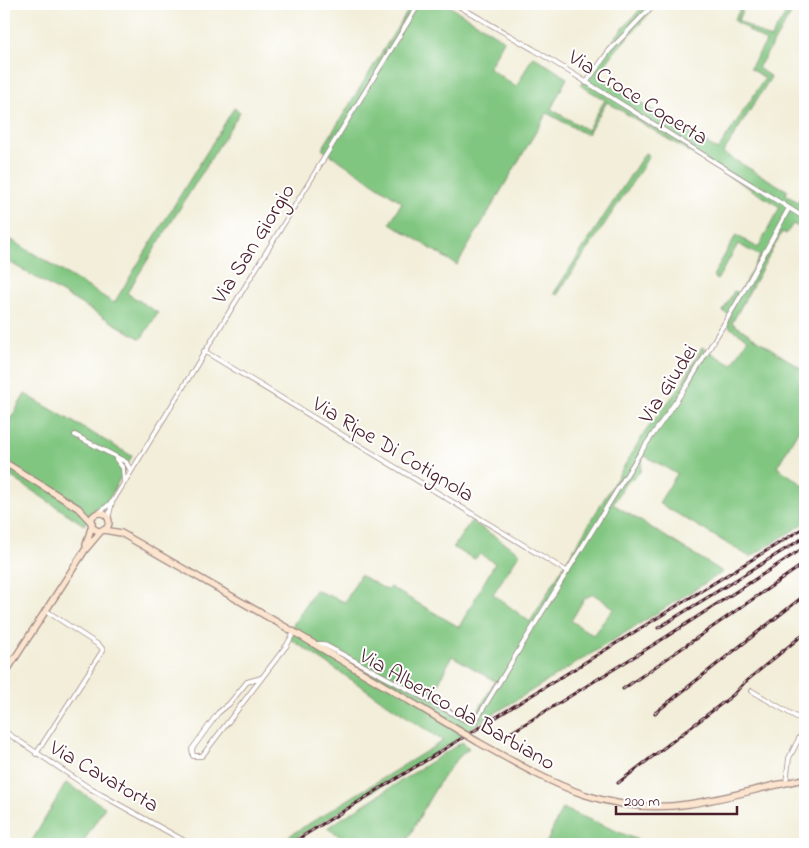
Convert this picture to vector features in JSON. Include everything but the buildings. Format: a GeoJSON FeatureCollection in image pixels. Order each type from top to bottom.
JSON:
{"type":"FeatureCollection","features":[{"type":"Feature","properties":{"kind":"main road"},"geometry":{"type":"LineString","coordinates":[[4,462],[78,508],[97,514],[104,514],[108,520],[103,530],[85,550],[4,675]]}},
{"type":"Feature","properties":{"kind":"main road"},"geometry":{"type":"LineString","coordinates":[[78,508],[97,530],[103,530]]}},
{"type":"Feature","properties":{"kind":"main road"},"geometry":{"type":"LineString","coordinates":[[85,550],[92,524],[97,514]]}},
{"type":"Feature","properties":{"kind":"main road","name":"Via Alberico da Barbiano"},"geometry":{"type":"LineString","coordinates":[[108,520],[121,533],[294,632],[478,742],[554,784],[594,798],[622,805],[659,807],[688,805],[805,779]]}},
{"type":"Feature","properties":{"kind":"main road","name":"Via Alberico da Barbiano"},"geometry":{"type":"LineString","coordinates":[[103,530],[121,533]]}},
{"type":"Feature","properties":{"kind":"street","name":"Via San Giorgio"},"geometry":{"type":"LineString","coordinates":[[108,520],[113,501],[137,461],[419,4]]}},
{"type":"Feature","properties":{"kind":"street","name":"Via Croce Coperta"},"geometry":{"type":"LineString","coordinates":[[455,4],[804,217]]}},
{"type":"Feature","properties":{"kind":"street"},"geometry":{"type":"LineString","coordinates":[[586,83],[609,51],[654,4]]}},
{"type":"Feature","properties":{"kind":"street","name":"Via Giudei"},"geometry":{"type":"LineString","coordinates":[[313,644],[323,644],[472,722],[477,718],[640,453],[688,384],[742,294],[789,208]]}},
{"type":"Feature","properties":{"kind":"street"},"geometry":{"type":"LineString","coordinates":[[804,217],[805,210]]}},
{"type":"Feature","properties":{"kind":"street","name":"Via Ripe Di Cotignola"},"geometry":{"type":"LineString","coordinates":[[204,351],[568,572]]}},
{"type":"Feature","properties":{"kind":"street"},"geometry":{"type":"LineString","coordinates":[[75,435],[126,462],[137,461]]}},
{"type":"Feature","properties":{"kind":"street"},"geometry":{"type":"LineString","coordinates":[[115,457],[123,470],[124,483]]}},
{"type":"Feature","properties":{"kind":"street"},"geometry":{"type":"LineString","coordinates":[[126,462],[131,471]]}},
{"type":"Feature","properties":{"kind":"street"},"geometry":{"type":"LineString","coordinates":[[123,470],[131,471]]}},
{"type":"Feature","properties":{"kind":"street","name":"Via San Giorgio"},"geometry":{"type":"LineString","coordinates":[[97,514],[113,501]]}},
{"type":"Feature","properties":{"kind":"street"},"geometry":{"type":"LineString","coordinates":[[36,754],[103,650],[45,610]]}},
{"type":"Feature","properties":{"kind":"street"},"geometry":{"type":"LineString","coordinates":[[261,678],[247,682],[229,704],[218,713],[192,749],[193,756],[196,758],[202,756],[287,646],[294,632]]}},
{"type":"Feature","properties":{"kind":"street"},"geometry":{"type":"LineString","coordinates":[[752,691],[805,722]]}},
{"type":"Feature","properties":{"kind":"street"},"geometry":{"type":"LineString","coordinates":[[786,783],[789,758],[805,727]]}},
{"type":"Feature","properties":{"kind":"street","name":"Via Cavatorta"},"geometry":{"type":"LineString","coordinates":[[4,732],[91,789],[190,844]]}},
{"type":"Feature","properties":{"kind":"green space"},"geometry":{"type":"Polygon","coordinates":[[[412,4],[446,4],[504,40],[489,68],[516,87],[533,56],[567,78],[551,109],[587,130],[605,100],[580,85],[617,35],[645,4],[658,4],[617,49],[598,74],[598,77],[718,150],[765,78],[750,68],[766,42],[734,20],[743,4],[746,4],[738,20],[770,39],[792,4],[797,4],[758,68],[771,77],[723,153],[788,191],[785,194],[798,202],[805,190],[805,231],[793,224],[786,234],[782,232],[732,323],[805,371],[805,419],[777,467],[805,486],[805,523],[750,557],[659,503],[677,474],[643,455],[641,471],[625,484],[613,504],[723,572],[468,730],[455,741],[289,842],[276,844],[443,741],[286,636],[315,590],[345,602],[360,575],[387,590],[390,587],[459,627],[495,563],[480,554],[475,559],[453,548],[471,521],[520,553],[493,594],[530,622],[645,432],[680,387],[702,347],[732,365],[748,339],[729,327],[728,323],[731,316],[723,311],[734,291],[739,293],[760,256],[738,244],[717,280],[713,276],[736,235],[758,248],[780,207],[607,102],[588,133],[585,134],[547,113],[457,265],[390,223],[402,202],[322,149],[412,4]],[[593,594],[584,599],[571,621],[593,635],[614,608],[593,594]],[[452,656],[431,698],[474,718],[495,681],[452,656]]]}},
{"type":"Feature","properties":{"kind":"green space"},"geometry":{"type":"Polygon","coordinates":[[[234,108],[240,112],[127,293],[158,313],[141,339],[4,259],[4,244],[10,239],[114,303],[234,108]]]}},
{"type":"Feature","properties":{"kind":"green space"},"geometry":{"type":"Polygon","coordinates":[[[645,153],[649,155],[642,168],[557,295],[554,293],[645,153]]]}},
{"type":"Feature","properties":{"kind":"green space"},"geometry":{"type":"Polygon","coordinates":[[[25,394],[132,456],[108,501],[94,510],[84,525],[4,472],[4,430],[25,394]]]}},
{"type":"Feature","properties":{"kind":"green space"},"geometry":{"type":"Polygon","coordinates":[[[462,742],[469,748],[441,780],[405,844],[352,844],[327,828],[462,742]]]}},
{"type":"Feature","properties":{"kind":"green space"},"geometry":{"type":"Polygon","coordinates":[[[66,783],[105,807],[82,844],[30,844],[66,783]]]}},
{"type":"Feature","properties":{"kind":"green space"},"geometry":{"type":"Polygon","coordinates":[[[562,808],[645,843],[546,844],[562,808]]]}},
{"type":"Feature","properties":{"kind":"railway"},"geometry":{"type":"LineString","coordinates":[[290,844],[805,527]]}},
{"type":"Feature","properties":{"kind":"railway"},"geometry":{"type":"LineString","coordinates":[[658,628],[805,537]]}},
{"type":"Feature","properties":{"kind":"railway"},"geometry":{"type":"LineString","coordinates":[[507,735],[666,637],[805,547]]}},
{"type":"Feature","properties":{"kind":"railway"},"geometry":{"type":"LineString","coordinates":[[623,689],[805,563]]}},
{"type":"Feature","properties":{"kind":"railway"},"geometry":{"type":"LineString","coordinates":[[655,713],[805,595]]}},
{"type":"Feature","properties":{"kind":"railway"},"geometry":{"type":"LineString","coordinates":[[618,783],[733,695],[745,682],[805,633]]}}]}
